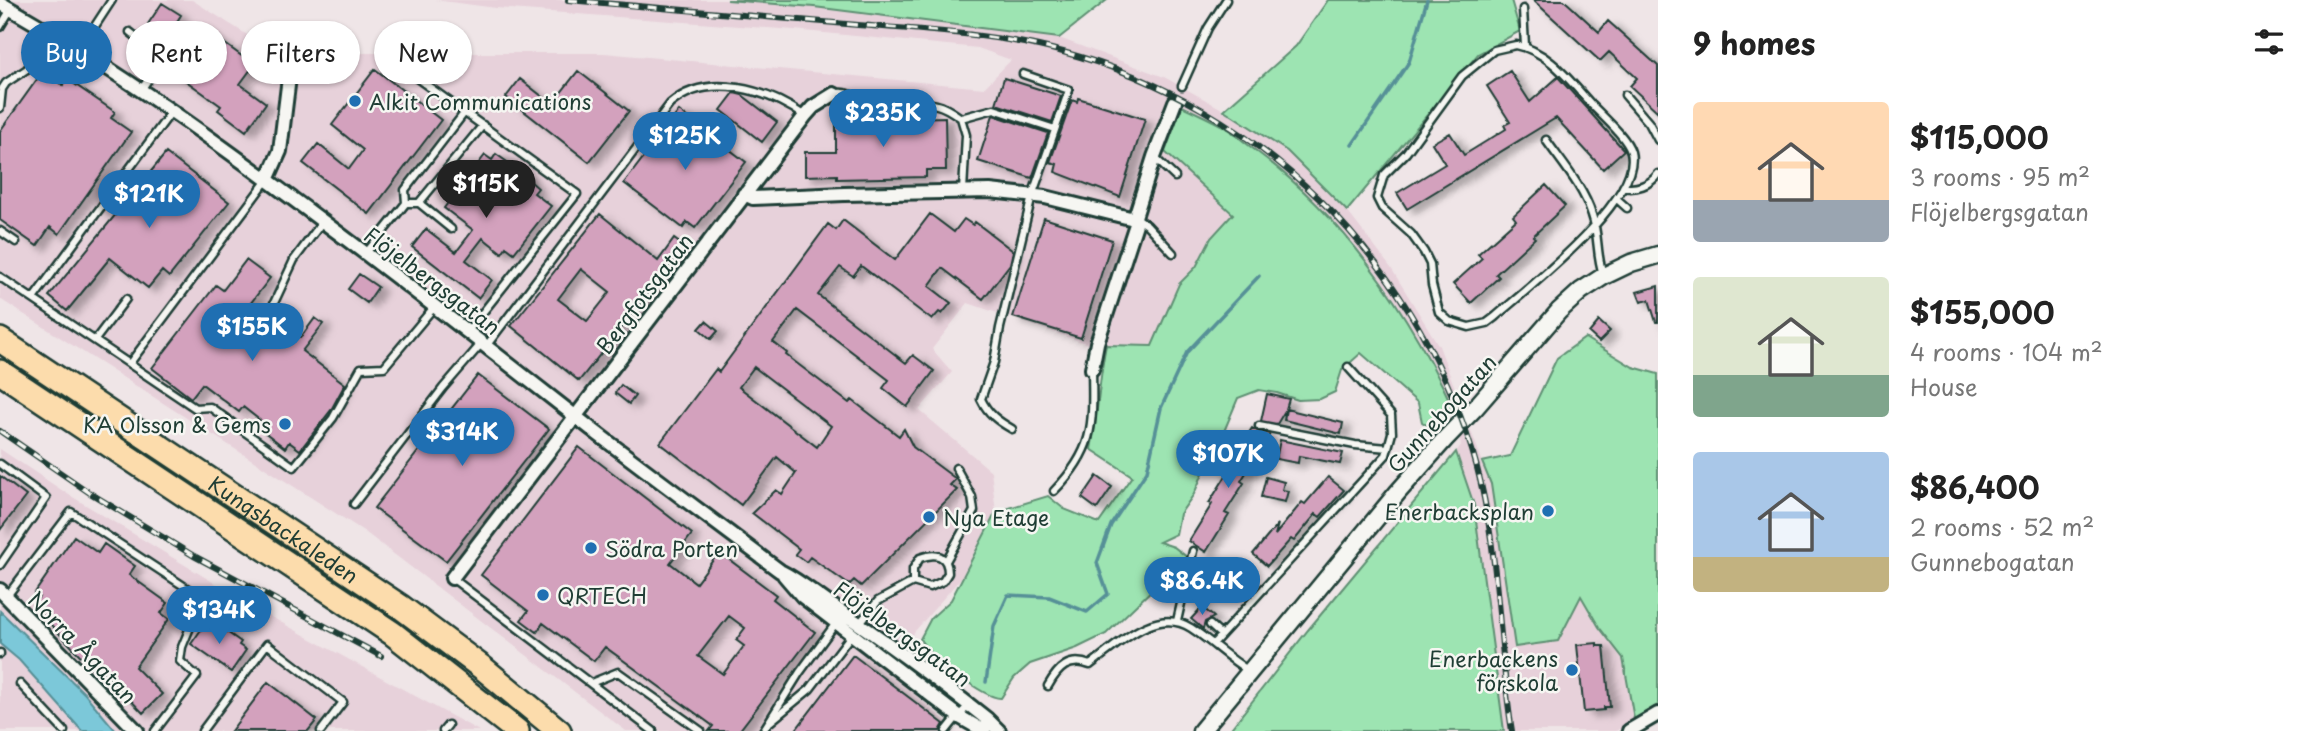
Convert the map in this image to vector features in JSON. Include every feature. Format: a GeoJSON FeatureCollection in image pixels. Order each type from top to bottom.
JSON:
{"type":"FeatureCollection","features":[{"type":"Feature","properties":{"kind":"highway","name":"Kungsbackaleden"},"geometry":{"type":"LineString","coordinates":[[0,340],[401,607],[484,669],[559,731]]}},
{"type":"Feature","properties":{"kind":"highway","name":"Kungsbackaleden"},"geometry":{"type":"LineString","coordinates":[[0,372],[383,626],[517,731]]}},
{"type":"Feature","properties":{"kind":"highway"},"geometry":{"type":"LineString","coordinates":[[470,693],[506,731]]}},
{"type":"Feature","properties":{"kind":"street","name":"Flöjelbergsgatan"},"geometry":{"type":"LineString","coordinates":[[5,6],[33,21]]}},
{"type":"Feature","properties":{"kind":"street","name":"Flöjelbergsgatan"},"geometry":{"type":"LineString","coordinates":[[112,71],[172,111],[366,253],[780,571],[803,596],[855,629],[958,716],[984,731]]}},
{"type":"Feature","properties":{"kind":"street"},"geometry":{"type":"LineString","coordinates":[[267,180],[280,152],[288,84]]}},
{"type":"Feature","properties":{"kind":"street","name":"Bergfotsgatan"},"geometry":{"type":"LineString","coordinates":[[452,578],[805,116],[813,107],[834,94]]}},
{"type":"Feature","properties":{"kind":"street"},"geometry":{"type":"LineString","coordinates":[[1091,369],[1136,224],[1135,217],[1175,102]]}},
{"type":"Feature","properties":{"kind":"street"},"geometry":{"type":"LineString","coordinates":[[744,194],[753,198],[990,191],[1032,195],[1135,217]]}},
{"type":"Feature","properties":{"kind":"street","name":"Gunnebogatan"},"geometry":{"type":"LineString","coordinates":[[1201,731],[1437,447],[1475,408],[1559,311],[1581,291],[1604,276],[1631,263],[1658,255]]}},
{"type":"Feature","properties":{"kind":"street","name":"Norra Ågatan"},"geometry":{"type":"LineString","coordinates":[[3,594],[137,731]]}},
{"type":"Feature","properties":{"kind":"street","name":"Flöjelbergsgatan"},"geometry":{"type":"LineString","coordinates":[[855,629],[882,639],[970,705],[999,731]]}},
{"type":"Feature","properties":{"kind":"street"},"geometry":{"type":"LineString","coordinates":[[1629,731],[1658,713]]}},
{"type":"Feature","properties":{"kind":"street","name":"Flöjelbergsgatan"},"geometry":{"type":"LineString","coordinates":[[958,716],[968,731]]}},
{"type":"Feature","properties":{"kind":"lane"},"geometry":{"type":"LineString","coordinates":[[98,21],[112,0]]}},
{"type":"Feature","properties":{"kind":"lane"},"geometry":{"type":"LineString","coordinates":[[1182,86],[1208,28],[1226,0]]}},
{"type":"Feature","properties":{"kind":"lane"},"geometry":{"type":"LineString","coordinates":[[0,27],[5,6]]}},
{"type":"Feature","properties":{"kind":"lane"},"geometry":{"type":"LineString","coordinates":[[1523,9],[1525,46]]}},
{"type":"Feature","properties":{"kind":"lane"},"geometry":{"type":"LineString","coordinates":[[1516,45],[1525,46],[1560,69],[1628,146],[1631,164],[1623,187],[1595,227],[1495,317],[1487,323],[1469,327],[1449,321],[1439,312],[1430,264],[1424,252],[1411,234],[1382,208],[1377,198],[1384,175],[1405,153],[1462,76],[1494,50],[1516,45]]}},
{"type":"Feature","properties":{"kind":"lane"},"geometry":{"type":"LineString","coordinates":[[0,108],[2,89],[21,73]]}},
{"type":"Feature","properties":{"kind":"lane"},"geometry":{"type":"LineString","coordinates":[[1012,429],[986,410],[981,399],[994,362],[999,328],[1032,195],[1069,90],[1023,74]]}},
{"type":"Feature","properties":{"kind":"lane"},"geometry":{"type":"LineString","coordinates":[[141,90],[145,84]]}},
{"type":"Feature","properties":{"kind":"lane"},"geometry":{"type":"LineString","coordinates":[[426,84],[577,194],[468,331]]}},
{"type":"Feature","properties":{"kind":"lane"},"geometry":{"type":"LineString","coordinates":[[354,504],[443,388],[485,344],[670,104],[690,91],[738,88],[775,98],[805,116]]}},
{"type":"Feature","properties":{"kind":"lane"},"geometry":{"type":"LineString","coordinates":[[834,94],[846,92],[861,101],[878,103],[938,105],[961,118],[966,135],[963,191]]}},
{"type":"Feature","properties":{"kind":"lane"},"geometry":{"type":"LineString","coordinates":[[1625,95],[1649,123],[1658,140]]}},
{"type":"Feature","properties":{"kind":"lane"},"geometry":{"type":"LineString","coordinates":[[961,118],[994,109],[1055,128]]}},
{"type":"Feature","properties":{"kind":"lane"},"geometry":{"type":"LineString","coordinates":[[33,299],[172,111]]}},
{"type":"Feature","properties":{"kind":"lane"},"geometry":{"type":"LineString","coordinates":[[366,253],[406,204],[405,190],[465,112]]}},
{"type":"Feature","properties":{"kind":"lane"},"geometry":{"type":"LineString","coordinates":[[418,203],[483,125]]}},
{"type":"Feature","properties":{"kind":"lane"},"geometry":{"type":"LineString","coordinates":[[1546,141],[1588,206],[1595,227],[1604,276]]}},
{"type":"Feature","properties":{"kind":"lane"},"geometry":{"type":"LineString","coordinates":[[1154,157],[1175,177]]}},
{"type":"Feature","properties":{"kind":"lane"},"geometry":{"type":"LineString","coordinates":[[1623,187],[1633,188],[1648,184],[1658,174]]}},
{"type":"Feature","properties":{"kind":"lane"},"geometry":{"type":"LineString","coordinates":[[131,363],[267,180]]}},
{"type":"Feature","properties":{"kind":"lane"},"geometry":{"type":"LineString","coordinates":[[1648,184],[1654,190]]}},
{"type":"Feature","properties":{"kind":"lane"},"geometry":{"type":"LineString","coordinates":[[1617,199],[1627,208]]}},
{"type":"Feature","properties":{"kind":"lane"},"geometry":{"type":"LineString","coordinates":[[406,204],[418,203],[451,229]]}},
{"type":"Feature","properties":{"kind":"lane"},"geometry":{"type":"LineString","coordinates":[[1135,217],[1147,225],[1173,253]]}},
{"type":"Feature","properties":{"kind":"lane"},"geometry":{"type":"LineString","coordinates":[[274,303],[294,260],[323,221]]}},
{"type":"Feature","properties":{"kind":"lane"},"geometry":{"type":"LineString","coordinates":[[0,231],[16,242]]}},
{"type":"Feature","properties":{"kind":"lane"},"geometry":{"type":"LineString","coordinates":[[0,277],[195,408],[210,407],[294,467],[333,418],[361,368],[384,367],[435,306]]}},
{"type":"Feature","properties":{"kind":"lane"},"geometry":{"type":"LineString","coordinates":[[95,340],[126,299]]}},
{"type":"Feature","properties":{"kind":"lane"},"geometry":{"type":"LineString","coordinates":[[1213,644],[1386,455],[1392,433],[1391,415],[1348,367]]}},
{"type":"Feature","properties":{"kind":"lane"},"geometry":{"type":"LineString","coordinates":[[1054,491],[1081,459],[1088,440],[1092,415],[1091,369]]}},
{"type":"Feature","properties":{"kind":"lane"},"geometry":{"type":"LineString","coordinates":[[1259,426],[1355,445],[1388,448]]}},
{"type":"Feature","properties":{"kind":"lane"},"geometry":{"type":"LineString","coordinates":[[0,464],[46,498],[0,565]]}},
{"type":"Feature","properties":{"kind":"lane"},"geometry":{"type":"LineString","coordinates":[[946,561],[974,511],[972,497],[956,468]]}},
{"type":"Feature","properties":{"kind":"lane"},"geometry":{"type":"LineString","coordinates":[[3,594],[71,512],[202,598],[182,647],[180,661],[197,676],[155,731]]}},
{"type":"Feature","properties":{"kind":"lane"},"geometry":{"type":"LineString","coordinates":[[1177,621],[1193,551]]}},
{"type":"Feature","properties":{"kind":"lane"},"geometry":{"type":"LineString","coordinates":[[770,722],[810,689],[878,601],[913,582],[930,587],[936,585],[948,573],[946,561],[936,554],[920,558],[914,569],[913,582]]}},
{"type":"Feature","properties":{"kind":"lane"},"geometry":{"type":"LineString","coordinates":[[452,578],[653,731]]}},
{"type":"Feature","properties":{"kind":"lane"},"geometry":{"type":"LineString","coordinates":[[763,731],[789,688],[840,618]]}},
{"type":"Feature","properties":{"kind":"lane"},"geometry":{"type":"LineString","coordinates":[[1048,686],[1055,673],[1069,663],[1079,661],[1090,665],[1139,631],[1161,620],[1177,621],[1188,626],[1250,671]]}},
{"type":"Feature","properties":{"kind":"lane"},"geometry":{"type":"LineString","coordinates":[[1210,625],[1221,635]]}},
{"type":"Feature","properties":{"kind":"lane"},"geometry":{"type":"LineString","coordinates":[[202,731],[267,644],[343,702],[321,731]]}},
{"type":"Feature","properties":{"kind":"lane"},"geometry":{"type":"LineString","coordinates":[[591,683],[618,672],[701,731]]}},
{"type":"Feature","properties":{"kind":"lane"},"geometry":{"type":"LineString","coordinates":[[20,684],[64,731]]}},
{"type":"Feature","properties":{"kind":"lane"},"geometry":{"type":"LineString","coordinates":[[789,688],[799,699]]}},
{"type":"Feature","properties":{"kind":"lane"},"geometry":{"type":"LineString","coordinates":[[946,731],[970,705]]}},
{"type":"Feature","properties":{"kind":"shaded area"},"geometry":{"type":"Polygon","coordinates":[[[0,0],[192,0],[225,21],[126,21],[126,84],[227,84],[227,22],[241,31],[241,84],[360,84],[360,53],[374,53],[374,84],[472,84],[472,53],[604,53],[984,88],[1011,60],[978,48],[794,30],[496,8],[435,0],[727,0],[814,7],[1059,38],[1164,77],[1224,110],[1287,151],[1347,211],[1391,268],[1439,346],[1491,484],[1515,646],[1558,641],[1581,595],[1599,627],[1623,658],[1634,719],[1616,731],[1504,731],[1474,505],[1456,452],[1461,445],[1453,408],[1433,366],[1386,287],[1320,206],[1275,165],[1222,126],[1165,152],[1233,214],[1211,238],[1196,267],[1179,284],[1152,346],[1091,345],[968,303],[932,349],[952,372],[919,410],[991,471],[996,512],[967,571],[883,668],[944,719],[953,731],[626,731],[365,532],[0,299],[0,0]]]}},
{"type":"Feature","properties":{"kind":"shaded area"},"geometry":{"type":"Polygon","coordinates":[[[0,449],[66,493],[264,613],[479,731],[116,731],[85,694],[0,611],[0,449]]]}},
{"type":"Feature","properties":{"kind":"shaded area"},"geometry":{"type":"Polygon","coordinates":[[[0,644],[19,660],[82,731],[0,731],[0,644]]]}},
{"type":"Feature","properties":{"kind":"green space"},"geometry":{"type":"Polygon","coordinates":[[[727,0],[1107,0],[1059,38],[814,7],[727,0]]]}},
{"type":"Feature","properties":{"kind":"green space"},"geometry":{"type":"Polygon","coordinates":[[[1328,0],[1511,0],[1520,31],[1478,54],[1347,211],[1287,151],[1224,110],[1296,46],[1328,0]]]}},
{"type":"Feature","properties":{"kind":"green space"},"geometry":{"type":"Polygon","coordinates":[[[1182,106],[1221,125],[1255,150],[1287,176],[1345,235],[1394,300],[1453,408],[1434,430],[1422,422],[1418,403],[1361,353],[1342,370],[1335,392],[1320,399],[1298,400],[1259,390],[1238,398],[1194,494],[1180,514],[1176,534],[1159,542],[1174,547],[1188,558],[1179,596],[1155,587],[1106,634],[1077,648],[1030,664],[1014,678],[1001,698],[993,696],[957,674],[933,655],[920,639],[931,618],[951,600],[996,512],[1048,496],[1064,509],[1099,523],[1132,476],[1091,449],[1106,345],[1152,346],[1179,284],[1196,267],[1211,238],[1233,214],[1165,152],[1182,106]]]}},
{"type":"Feature","properties":{"kind":"green space","name":"Enerbacksplan"},"geometry":{"type":"Polygon","coordinates":[[[1585,338],[1633,367],[1658,374],[1658,705],[1634,719],[1623,658],[1599,627],[1581,596],[1558,641],[1515,647],[1491,484],[1482,462],[1510,456],[1557,358],[1585,338]]]}},
{"type":"Feature","properties":{"kind":"green space"},"geometry":{"type":"Polygon","coordinates":[[[1456,452],[1474,505],[1504,731],[1229,731],[1308,630],[1456,452]]]}},
{"type":"Feature","properties":{"kind":"water"},"geometry":{"type":"Polygon","coordinates":[[[0,611],[85,694],[116,731],[82,731],[19,660],[0,644],[0,611]]]}},
{"type":"Feature","properties":{"kind":"building"},"geometry":{"type":"Polygon","coordinates":[[[1533,0],[1564,0],[1599,32],[1608,21],[1658,66],[1658,112],[1630,86],[1637,78],[1609,52],[1600,61],[1533,0]]]}},
{"type":"Feature","properties":{"kind":"building"},"geometry":{"type":"Polygon","coordinates":[[[162,3],[181,15],[177,21],[150,21],[162,3]]]}},
{"type":"Feature","properties":{"kind":"building"},"geometry":{"type":"Polygon","coordinates":[[[227,45],[241,56],[240,84],[266,103],[246,131],[218,110],[221,106],[190,84],[227,84],[227,45]]]}},
{"type":"Feature","properties":{"kind":"building"},"geometry":{"type":"Polygon","coordinates":[[[374,70],[374,84],[394,84],[441,120],[369,214],[303,163],[318,144],[349,169],[363,150],[332,125],[374,70]]]}},
{"type":"Feature","properties":{"kind":"building"},"geometry":{"type":"Polygon","coordinates":[[[578,71],[629,111],[589,162],[506,97],[520,79],[552,104],[578,71]]]}},
{"type":"Feature","properties":{"kind":"building"},"geometry":{"type":"Polygon","coordinates":[[[1510,71],[1530,102],[1558,77],[1624,150],[1603,169],[1556,118],[1407,209],[1397,193],[1445,164],[1432,143],[1450,133],[1464,155],[1506,129],[1504,125],[1510,122],[1487,86],[1510,71]]]}},
{"type":"Feature","properties":{"kind":"building"},"geometry":{"type":"Polygon","coordinates":[[[1004,78],[1061,96],[1052,122],[996,104],[1004,78]]]}},
{"type":"Feature","properties":{"kind":"building"},"geometry":{"type":"Polygon","coordinates":[[[34,84],[74,84],[115,112],[111,118],[131,132],[59,234],[50,227],[37,246],[0,220],[0,131],[34,84]]]}},
{"type":"Feature","properties":{"kind":"building"},"geometry":{"type":"Polygon","coordinates":[[[734,93],[742,95],[777,122],[762,142],[721,110],[734,93]]]}},
{"type":"Feature","properties":{"kind":"building"},"geometry":{"type":"Polygon","coordinates":[[[1078,98],[1145,119],[1120,197],[1055,172],[1057,164],[1050,162],[1072,100],[1077,102],[1078,98]]]}},
{"type":"Feature","properties":{"kind":"building"},"geometry":{"type":"Polygon","coordinates":[[[679,111],[746,162],[695,228],[687,222],[683,228],[624,183],[679,111]]]}},
{"type":"Feature","properties":{"kind":"building"},"geometry":{"type":"Polygon","coordinates":[[[993,115],[1048,133],[1032,178],[978,161],[993,115]]]}},
{"type":"Feature","properties":{"kind":"building"},"geometry":{"type":"Polygon","coordinates":[[[945,117],[946,170],[926,170],[926,177],[837,179],[837,175],[805,176],[805,152],[836,152],[836,120],[945,117]]]}},
{"type":"Feature","properties":{"kind":"building"},"geometry":{"type":"Polygon","coordinates":[[[166,153],[229,202],[169,277],[162,271],[148,288],[110,258],[67,311],[49,296],[166,153]]]}},
{"type":"Feature","properties":{"kind":"building"},"geometry":{"type":"Polygon","coordinates":[[[496,154],[531,179],[538,188],[534,193],[551,206],[514,253],[506,247],[502,253],[483,238],[466,260],[492,280],[478,298],[412,247],[426,229],[456,252],[473,230],[444,208],[485,155],[492,160],[496,154]]]}},
{"type":"Feature","properties":{"kind":"building"},"geometry":{"type":"Polygon","coordinates":[[[1546,185],[1565,206],[1496,274],[1499,277],[1471,303],[1453,284],[1482,258],[1478,254],[1516,220],[1513,216],[1546,185]]]}},
{"type":"Feature","properties":{"kind":"building"},"geometry":{"type":"Polygon","coordinates":[[[600,214],[658,261],[674,239],[685,247],[579,381],[511,326],[600,214]],[[581,269],[558,299],[587,321],[610,292],[581,269]]]}},
{"type":"Feature","properties":{"kind":"building"},"geometry":{"type":"Polygon","coordinates":[[[930,214],[954,232],[964,219],[973,225],[975,222],[1013,251],[1010,264],[983,299],[942,268],[929,286],[951,303],[942,314],[939,312],[932,320],[861,266],[853,276],[840,267],[818,295],[906,363],[913,355],[934,371],[907,407],[883,388],[889,380],[797,310],[773,342],[849,403],[852,400],[899,436],[904,429],[913,447],[956,479],[950,485],[957,490],[861,586],[854,580],[849,585],[810,557],[806,562],[795,554],[799,549],[752,513],[776,490],[782,494],[796,473],[777,457],[741,505],[660,443],[716,369],[719,372],[828,224],[836,230],[843,220],[895,260],[930,214]],[[754,367],[739,387],[817,447],[831,426],[754,367]]]}},
{"type":"Feature","properties":{"kind":"building"},"geometry":{"type":"Polygon","coordinates":[[[1044,218],[1112,240],[1081,338],[1013,317],[1044,218]]]}},
{"type":"Feature","properties":{"kind":"building"},"geometry":{"type":"Polygon","coordinates":[[[246,260],[270,278],[250,304],[256,308],[252,313],[274,330],[277,324],[292,336],[301,337],[315,318],[323,324],[302,351],[345,384],[331,410],[300,450],[289,442],[285,448],[258,427],[262,422],[243,407],[239,412],[202,384],[191,398],[152,368],[216,285],[223,290],[246,260]]]}},
{"type":"Feature","properties":{"kind":"building"},"geometry":{"type":"Polygon","coordinates":[[[359,274],[378,287],[367,303],[348,289],[359,274]]]}},
{"type":"Feature","properties":{"kind":"building"},"geometry":{"type":"Polygon","coordinates":[[[1658,286],[1656,322],[1649,300],[1641,302],[1637,292],[1658,286]]]}},
{"type":"Feature","properties":{"kind":"building"},"geometry":{"type":"Polygon","coordinates":[[[706,321],[718,331],[711,339],[699,329],[706,321]]]}},
{"type":"Feature","properties":{"kind":"building"},"geometry":{"type":"Polygon","coordinates":[[[1599,321],[1610,331],[1599,342],[1589,333],[1599,321]]]}},
{"type":"Feature","properties":{"kind":"building"},"geometry":{"type":"Polygon","coordinates":[[[478,375],[549,429],[446,561],[374,508],[478,375]]]}},
{"type":"Feature","properties":{"kind":"building"},"geometry":{"type":"Polygon","coordinates":[[[621,385],[635,396],[629,404],[615,393],[621,385]]]}},
{"type":"Feature","properties":{"kind":"building"},"geometry":{"type":"Polygon","coordinates":[[[1267,394],[1289,399],[1277,424],[1261,421],[1267,394]]]}},
{"type":"Feature","properties":{"kind":"building"},"geometry":{"type":"Polygon","coordinates":[[[1286,409],[1343,423],[1341,434],[1284,420],[1286,409]]]}},
{"type":"Feature","properties":{"kind":"building"},"geometry":{"type":"Polygon","coordinates":[[[1252,428],[1270,434],[1241,481],[1244,483],[1225,513],[1229,515],[1206,552],[1189,541],[1232,466],[1229,464],[1252,428]]]}},
{"type":"Feature","properties":{"kind":"building"},"geometry":{"type":"Polygon","coordinates":[[[1280,440],[1343,453],[1340,464],[1299,456],[1298,463],[1276,459],[1280,440]]]}},
{"type":"Feature","properties":{"kind":"building"},"geometry":{"type":"Polygon","coordinates":[[[579,447],[692,534],[670,563],[696,583],[719,552],[776,595],[773,599],[815,632],[739,731],[709,731],[713,726],[605,647],[594,661],[543,623],[537,632],[521,620],[528,611],[481,575],[579,447]],[[729,616],[698,656],[723,674],[744,646],[736,640],[745,628],[729,616]]]}},
{"type":"Feature","properties":{"kind":"building"},"geometry":{"type":"Polygon","coordinates":[[[0,476],[26,496],[0,530],[0,476]]]}},
{"type":"Feature","properties":{"kind":"building"},"geometry":{"type":"Polygon","coordinates":[[[1097,476],[1112,487],[1097,509],[1082,498],[1097,476]]]}},
{"type":"Feature","properties":{"kind":"building"},"geometry":{"type":"Polygon","coordinates":[[[1266,477],[1284,482],[1282,490],[1288,491],[1285,502],[1261,497],[1266,477]]]}},
{"type":"Feature","properties":{"kind":"building"},"geometry":{"type":"Polygon","coordinates":[[[1328,477],[1344,490],[1320,517],[1316,514],[1294,541],[1291,539],[1267,566],[1253,554],[1278,524],[1275,535],[1302,502],[1305,504],[1328,477]]]}},
{"type":"Feature","properties":{"kind":"building"},"geometry":{"type":"Polygon","coordinates":[[[74,536],[98,553],[104,544],[135,566],[129,575],[168,603],[161,613],[169,619],[135,667],[162,694],[143,713],[99,667],[95,671],[32,605],[39,597],[34,594],[74,536]]]}},
{"type":"Feature","properties":{"kind":"building"},"geometry":{"type":"Polygon","coordinates":[[[1197,569],[1238,578],[1236,591],[1215,587],[1213,592],[1193,587],[1197,569]]]}},
{"type":"Feature","properties":{"kind":"building"},"geometry":{"type":"Polygon","coordinates":[[[1202,607],[1214,617],[1205,622],[1203,629],[1191,619],[1202,607]]]}},
{"type":"Feature","properties":{"kind":"building"},"geometry":{"type":"Polygon","coordinates":[[[205,624],[214,630],[217,625],[241,642],[239,645],[246,650],[231,672],[191,644],[205,624]]]}},
{"type":"Feature","properties":{"kind":"building"},"geometry":{"type":"Polygon","coordinates":[[[1597,643],[1597,646],[1604,646],[1610,707],[1584,712],[1577,645],[1597,643]]]}},
{"type":"Feature","properties":{"kind":"building"},"geometry":{"type":"Polygon","coordinates":[[[853,655],[944,724],[940,731],[795,731],[853,655]]]}},
{"type":"Feature","properties":{"kind":"building"},"geometry":{"type":"Polygon","coordinates":[[[268,682],[317,720],[308,731],[231,731],[268,682]]]}},
{"type":"Feature","properties":{"kind":"waterway"},"geometry":{"type":"LineString","coordinates":[[1352,145],[1409,62],[1427,0]]}},
{"type":"Feature","properties":{"kind":"waterway"},"geometry":{"type":"LineString","coordinates":[[986,682],[994,626],[1008,595],[1049,597],[1087,612],[1108,594],[1097,563],[1111,525],[1147,471],[1161,408],[1187,352],[1259,276]]}},
{"type":"Feature","properties":{"kind":"railway"},"geometry":{"type":"LineString","coordinates":[[568,0],[935,31],[1038,46],[1135,76],[1202,109],[1263,150],[1319,198],[1368,253],[1410,314],[1445,380],[1472,450],[1488,519],[1512,731]]}},
{"type":"Feature","properties":{"kind":"railway"},"geometry":{"type":"LineString","coordinates":[[0,431],[90,493],[194,556],[381,656]]}},
{"type":"Feature","properties":{"kind":"place","name":"Alkit Communications"},"geometry":{"type":"Point","coordinates":[355,101]}},
{"type":"Feature","properties":{"kind":"place","name":"KA Olsson & Gems"},"geometry":{"type":"Point","coordinates":[285,424]}},
{"type":"Feature","properties":{"kind":"place","name":"Enerbacksplan"},"geometry":{"type":"Point","coordinates":[1548,511]}},
{"type":"Feature","properties":{"kind":"place","name":"Nya Etage"},"geometry":{"type":"Point","coordinates":[929,517]}},
{"type":"Feature","properties":{"kind":"place","name":"Södra Porten"},"geometry":{"type":"Point","coordinates":[591,548]}},
{"type":"Feature","properties":{"kind":"place","name":"QRTECH"},"geometry":{"type":"Point","coordinates":[543,595]}},
{"type":"Feature","properties":{"kind":"place","name":"Enerbackens förskola"},"geometry":{"type":"Point","coordinates":[1572,670]}}]}
